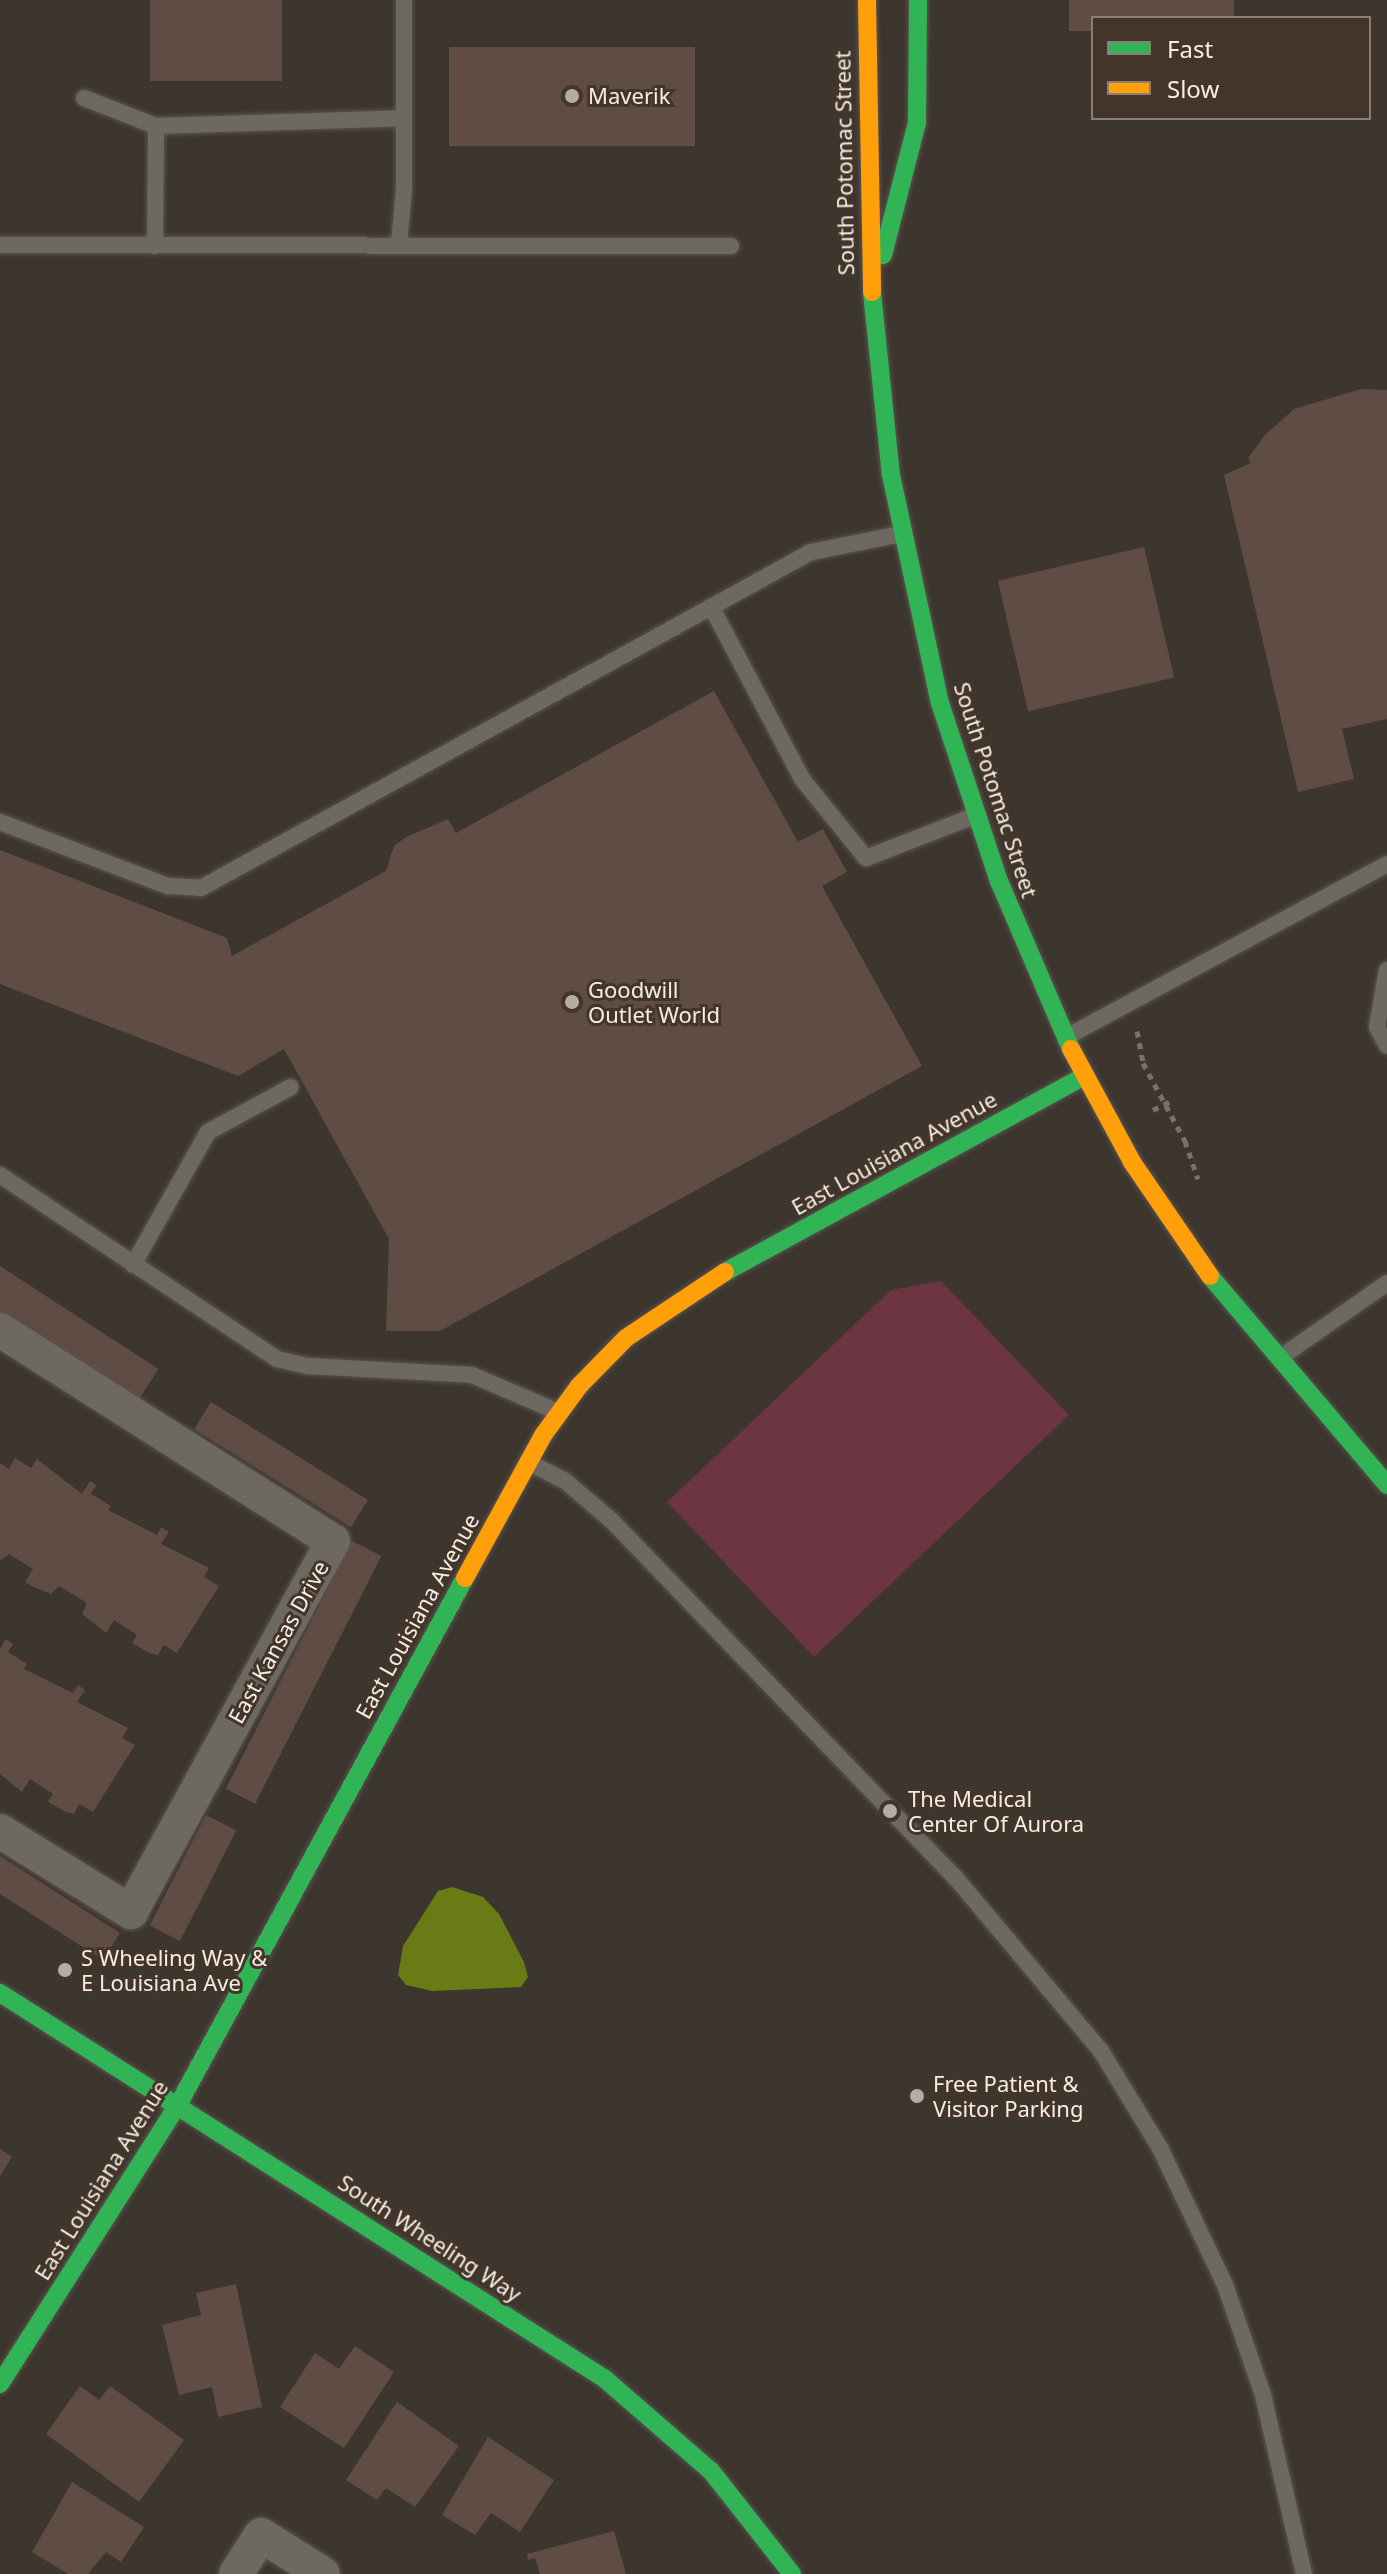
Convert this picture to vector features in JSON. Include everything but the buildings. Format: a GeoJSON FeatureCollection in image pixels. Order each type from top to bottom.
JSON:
{"type":"FeatureCollection","features":[{"type":"Feature","properties":{"kind":"street"},"geometry":{"type":"LineString","coordinates":[[872,300],[917,123],[918,0]]}},
{"type":"Feature","properties":{"kind":"street","name":"South Potomac Street"},"geometry":{"type":"LineString","coordinates":[[866,6],[872,300],[901,534],[940,703],[977,815],[1034,972],[1083,1077],[1193,1254],[1276,1360],[1387,1485]]}},
{"type":"Feature","properties":{"kind":"street","name":"East Louisiana Avenue"},"geometry":{"type":"LineString","coordinates":[[0,2384],[178,2105],[558,1412],[597,1365],[675,1301],[1083,1077]]}},
{"type":"Feature","properties":{"kind":"street","name":"East Kansas Drive"},"geometry":{"type":"LineString","coordinates":[[0,1330],[333,1541],[131,1912],[0,1831]]}},
{"type":"Feature","properties":{"kind":"street","name":"South Wheeling Way"},"geometry":{"type":"LineString","coordinates":[[0,1993],[623,2392],[711,2471],[792,2574]]}},
{"type":"Feature","properties":{"kind":"street"},"geometry":{"type":"LineString","coordinates":[[236,2574],[261,2535],[323,2574]]}},
{"type":"Feature","properties":{"kind":"lane"},"geometry":{"type":"LineString","coordinates":[[399,245],[404,118],[404,0]]}},
{"type":"Feature","properties":{"kind":"lane"},"geometry":{"type":"LineString","coordinates":[[84,98],[156,126],[404,118]]}},
{"type":"Feature","properties":{"kind":"lane"},"geometry":{"type":"LineString","coordinates":[[155,246],[156,126]]}},
{"type":"Feature","properties":{"kind":"lane"},"geometry":{"type":"LineString","coordinates":[[0,245],[731,246]]}},
{"type":"Feature","properties":{"kind":"lane"},"geometry":{"type":"LineString","coordinates":[[0,822],[168,886],[201,888],[811,552],[901,534]]}},
{"type":"Feature","properties":{"kind":"lane"},"geometry":{"type":"LineString","coordinates":[[712,608],[802,779],[866,858],[977,815]]}},
{"type":"Feature","properties":{"kind":"lane"},"geometry":{"type":"LineString","coordinates":[[1064,1038],[1387,864]]}},
{"type":"Feature","properties":{"kind":"lane"},"geometry":{"type":"LineString","coordinates":[[1387,970],[1377,1027],[1387,1046]]}},
{"type":"Feature","properties":{"kind":"lane"},"geometry":{"type":"LineString","coordinates":[[133,1265],[208,1132],[291,1087]]}},
{"type":"Feature","properties":{"kind":"lane"},"geometry":{"type":"LineString","coordinates":[[0,1175],[277,1359],[308,1366],[472,1375],[558,1412]]}},
{"type":"Feature","properties":{"kind":"lane"},"geometry":{"type":"LineString","coordinates":[[1276,1360],[1387,1283]]}},
{"type":"Feature","properties":{"kind":"lane"},"geometry":{"type":"LineString","coordinates":[[528,1463],[564,1480],[612,1521],[955,1877],[1101,2051],[1160,2148],[1225,2285],[1263,2395],[1304,2574]]}},
{"type":"Feature","properties":{"kind":"path"},"geometry":{"type":"LineString","coordinates":[[1142,1026],[1137,1051],[1185,1141],[1200,1188]]}},
{"type":"Feature","properties":{"kind":"path"},"geometry":{"type":"LineString","coordinates":[[1153,1110],[1173,1100]]}},
{"type":"Feature","properties":{"kind":"shaded area"},"geometry":{"type":"Polygon","coordinates":[[[941,1281],[1069,1415],[814,1657],[667,1502],[891,1290],[941,1281]]]}},
{"type":"Feature","properties":{"kind":"shaded area"},"geometry":{"type":"Polygon","coordinates":[[[452,1887],[483,1897],[499,1914],[524,1962],[528,1977],[521,1987],[432,1991],[406,1985],[398,1975],[403,1946],[438,1891],[452,1887]]]}},
{"type":"Feature","properties":{"kind":"traffic: fast"},"geometry":{"type":"LineString","coordinates":[[883,255],[917,123],[918,0]]}},
{"type":"Feature","properties":{"kind":"traffic: fast"},"geometry":{"type":"LineString","coordinates":[[872,292],[891,475],[940,703],[999,881],[1071,1049]]}},
{"type":"Feature","properties":{"kind":"traffic: fast"},"geometry":{"type":"LineString","coordinates":[[725,1272],[1083,1077]]}},
{"type":"Feature","properties":{"kind":"traffic: fast"},"geometry":{"type":"LineString","coordinates":[[1210,1276],[1387,1485]]}},
{"type":"Feature","properties":{"kind":"traffic: fast"},"geometry":{"type":"LineString","coordinates":[[0,2384],[178,2105],[465,1578]]}},
{"type":"Feature","properties":{"kind":"traffic: fast"},"geometry":{"type":"LineString","coordinates":[[0,1993],[605,2379],[711,2471],[792,2574]]}},
{"type":"Feature","properties":{"kind":"traffic: slow"},"geometry":{"type":"LineString","coordinates":[[867,0],[872,292]]}},
{"type":"Feature","properties":{"kind":"traffic: slow"},"geometry":{"type":"LineString","coordinates":[[1071,1049],[1132,1162],[1210,1276]]}},
{"type":"Feature","properties":{"kind":"traffic: slow"},"geometry":{"type":"LineString","coordinates":[[465,1578],[544,1434],[579,1386],[626,1338],[725,1272]]}},
{"type":"Feature","properties":{"kind":"place","name":"Maverik"},"geometry":{"type":"Point","coordinates":[572,96]}},
{"type":"Feature","properties":{"kind":"place","name":"Goodwill Outlet World"},"geometry":{"type":"Point","coordinates":[572,1002]}},
{"type":"Feature","properties":{"kind":"place","name":"The Medical Center Of Aurora"},"geometry":{"type":"Point","coordinates":[890,1811]}},
{"type":"Feature","properties":{"kind":"place","name":"S Wheeling Way & E Louisiana Ave"},"geometry":{"type":"Point","coordinates":[65,1970]}},
{"type":"Feature","properties":{"kind":"place","name":"Free Patient & Visitor Parking"},"geometry":{"type":"Point","coordinates":[917,2096]}}]}
